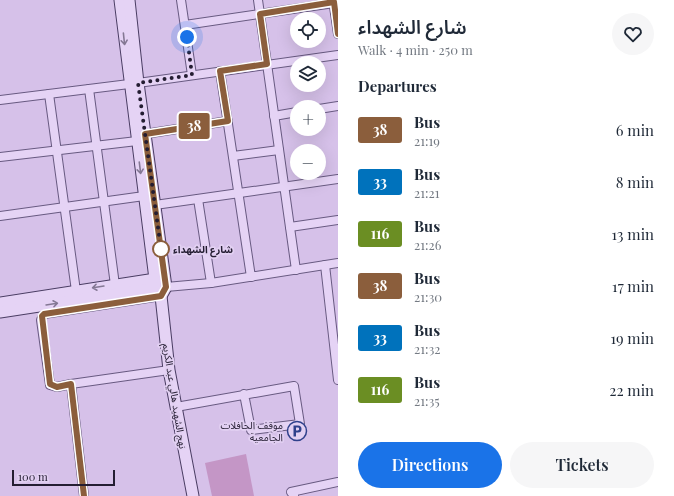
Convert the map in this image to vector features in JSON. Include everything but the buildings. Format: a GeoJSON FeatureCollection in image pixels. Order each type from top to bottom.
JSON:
{"type":"FeatureCollection","features":[{"type":"Feature","properties":{"kind":"main road"},"geometry":{"type":"LineString","coordinates":[[120,0],[134,83],[141,137],[155,205],[160,285]]}},
{"type":"Feature","properties":{"kind":"main road"},"geometry":{"type":"LineString","coordinates":[[129,0],[134,83]]}},
{"type":"Feature","properties":{"kind":"main road"},"geometry":{"type":"LineString","coordinates":[[141,137],[144,196],[160,285]]}},
{"type":"Feature","properties":{"kind":"main road"},"geometry":{"type":"LineString","coordinates":[[0,303],[115,285],[160,285]]}},
{"type":"Feature","properties":{"kind":"main road"},"geometry":{"type":"LineString","coordinates":[[0,312],[160,285]]}},
{"type":"Feature","properties":{"kind":"main road","name":"نهج الشهيد هالي عبد الكريم"},"geometry":{"type":"LineString","coordinates":[[160,285],[169,370],[193,496]]}},
{"type":"Feature","properties":{"kind":"street"},"geometry":{"type":"LineString","coordinates":[[181,0],[192,75]]}},
{"type":"Feature","properties":{"kind":"street"},"geometry":{"type":"LineString","coordinates":[[258,0],[296,270]]}},
{"type":"Feature","properties":{"kind":"street"},"geometry":{"type":"LineString","coordinates":[[185,25],[333,1],[338,34]]}},
{"type":"Feature","properties":{"kind":"street"},"geometry":{"type":"LineString","coordinates":[[0,100],[338,55]]}},
{"type":"Feature","properties":{"kind":"street"},"geometry":{"type":"LineString","coordinates":[[220,71],[251,277]]}},
{"type":"Feature","properties":{"kind":"street"},"geometry":{"type":"LineString","coordinates":[[89,89],[115,285]]}},
{"type":"Feature","properties":{"kind":"street"},"geometry":{"type":"LineString","coordinates":[[49,94],[76,291]]}},
{"type":"Feature","properties":{"kind":"street"},"geometry":{"type":"LineString","coordinates":[[326,108],[338,106]]}},
{"type":"Feature","properties":{"kind":"street"},"geometry":{"type":"LineString","coordinates":[[274,116],[290,113]]}},
{"type":"Feature","properties":{"kind":"street"},"geometry":{"type":"LineString","coordinates":[[0,158],[96,146],[228,121]]}},
{"type":"Feature","properties":{"kind":"street"},"geometry":{"type":"LineString","coordinates":[[233,156],[279,150]]}},
{"type":"Feature","properties":{"kind":"street"},"geometry":{"type":"LineString","coordinates":[[155,205],[338,178]]}},
{"type":"Feature","properties":{"kind":"street"},"geometry":{"type":"LineString","coordinates":[[0,216],[144,196]]}},
{"type":"Feature","properties":{"kind":"street"},"geometry":{"type":"LineString","coordinates":[[198,199],[211,283]]}},
{"type":"Feature","properties":{"kind":"street"},"geometry":{"type":"LineString","coordinates":[[290,227],[338,220]]}},
{"type":"Feature","properties":{"kind":"street"},"geometry":{"type":"LineString","coordinates":[[169,370],[57,387],[50,384],[41,320],[44,314],[160,285],[211,283],[338,263]]}},
{"type":"Feature","properties":{"kind":"street"},"geometry":{"type":"LineString","coordinates":[[325,265],[338,380]]}},
{"type":"Feature","properties":{"kind":"street"},"geometry":{"type":"LineString","coordinates":[[71,384],[84,496]]}},
{"type":"Feature","properties":{"kind":"street"},"geometry":{"type":"LineString","coordinates":[[176,408],[244,394],[294,386],[300,424],[251,430],[244,394]]}},
{"type":"Feature","properties":{"kind":"street"},"geometry":{"type":"LineString","coordinates":[[294,496],[291,492],[338,482]]}},
{"type":"Feature","properties":{"kind":"shaded area"},"geometry":{"type":"Polygon","coordinates":[[[246,454],[254,496],[212,496],[205,463],[246,454]]]}},
{"type":"Feature","properties":{"kind":"bus line","name":"38"},"geometry":{"type":"LineString","coordinates":[[84,496],[71,384],[57,387],[50,384],[41,320],[42,316],[44,314],[161,296],[166,287],[145,134],[228,121],[220,71],[267,64],[260,14],[334,2],[338,34]]}},
{"type":"Feature","properties":{"kind":"place","name":"شارع الشهداء"},"geometry":{"type":"Point","coordinates":[161,249]}},
{"type":"Feature","properties":{"kind":"place","name":"موقف الحافلات الجامعية"},"geometry":{"type":"Point","coordinates":[297,431]}},
{"type":"Feature","properties":{"kind":"route"},"geometry":{"type":"LineString","coordinates":[[161,249],[138,83],[192,75],[187,37]]}}]}
